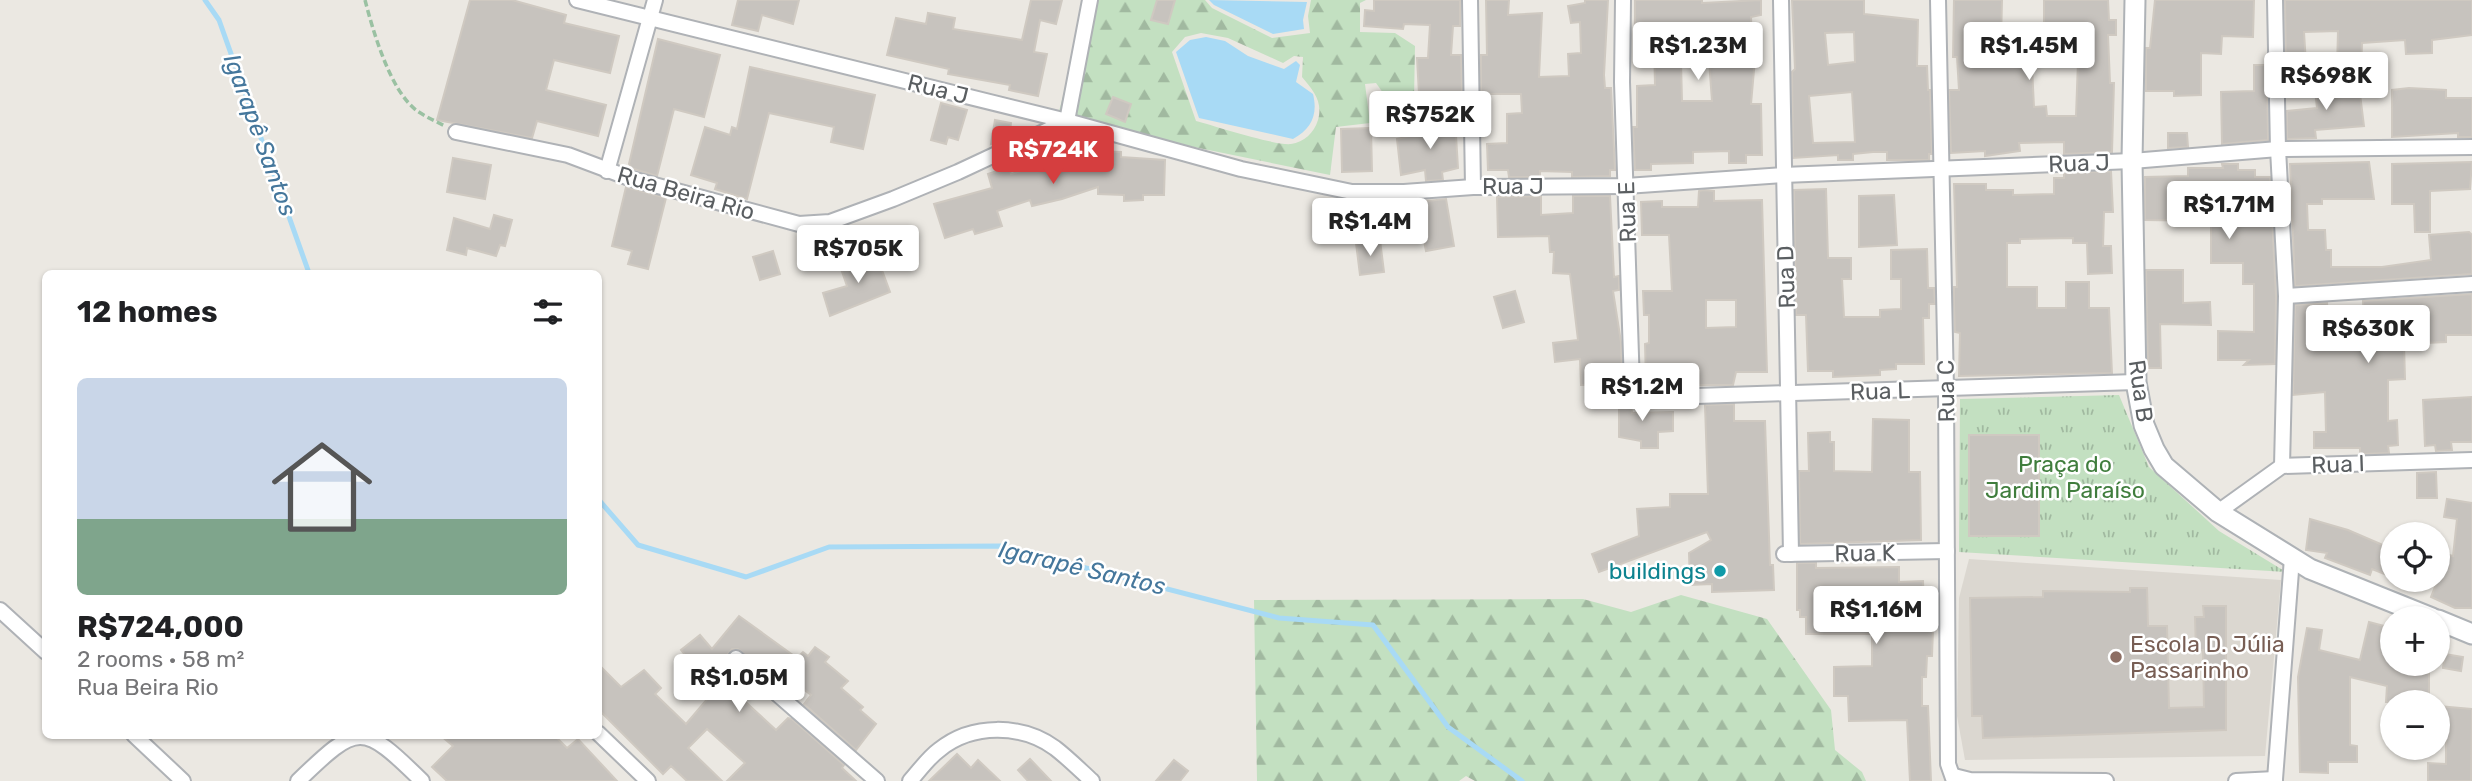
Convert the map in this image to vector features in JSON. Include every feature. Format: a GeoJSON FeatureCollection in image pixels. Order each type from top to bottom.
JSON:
{"type":"FeatureCollection","features":[{"type":"Feature","properties":{"kind":"street","name":"Rua J"},"geometry":{"type":"LineString","coordinates":[[577,0],[1067,121],[1241,169],[1352,192],[1404,192],[1473,187],[1626,186],[1783,174],[2132,161],[2278,149],[2472,147]]}},
{"type":"Feature","properties":{"kind":"street"},"geometry":{"type":"LineString","coordinates":[[607,171],[655,0]]}},
{"type":"Feature","properties":{"kind":"street"},"geometry":{"type":"LineString","coordinates":[[1067,121],[1090,0]]}},
{"type":"Feature","properties":{"kind":"street"},"geometry":{"type":"LineString","coordinates":[[1470,0],[1473,187]]}},
{"type":"Feature","properties":{"kind":"street","name":"Rua E"},"geometry":{"type":"LineString","coordinates":[[1623,0],[1622,82],[1632,386],[1648,397],[1665,397]]}},
{"type":"Feature","properties":{"kind":"street","name":"Rua D"},"geometry":{"type":"LineString","coordinates":[[1781,0],[1789,393],[1787,554]]}},
{"type":"Feature","properties":{"kind":"street","name":"Rua C"},"geometry":{"type":"LineString","coordinates":[[1938,0],[1946,389],[1948,764],[1954,779]]}},
{"type":"Feature","properties":{"kind":"street","name":"Rua B"},"geometry":{"type":"LineString","coordinates":[[2135,0],[2132,161],[2136,382],[2144,425],[2164,466],[2218,512],[2310,569],[2402,606]]}},
{"type":"Feature","properties":{"kind":"street"},"geometry":{"type":"LineString","coordinates":[[2275,0],[2278,149],[2286,296],[2282,466]]}},
{"type":"Feature","properties":{"kind":"street","name":"Rua Beira Rio"},"geometry":{"type":"LineString","coordinates":[[456,132],[569,155],[607,171],[799,224],[830,222],[958,173],[1067,121]]}},
{"type":"Feature","properties":{"kind":"street"},"geometry":{"type":"LineString","coordinates":[[2286,296],[2472,284]]}},
{"type":"Feature","properties":{"kind":"street","name":"Rua L"},"geometry":{"type":"LineString","coordinates":[[1665,397],[2136,382]]}},
{"type":"Feature","properties":{"kind":"street","name":"Rua I"},"geometry":{"type":"LineString","coordinates":[[2218,512],[2282,466],[2472,460]]}},
{"type":"Feature","properties":{"kind":"street","name":"Rua K"},"geometry":{"type":"LineString","coordinates":[[1787,554],[1947,551]]}},
{"type":"Feature","properties":{"kind":"street"},"geometry":{"type":"LineString","coordinates":[[2236,781],[2276,780],[2292,558]]}},
{"type":"Feature","properties":{"kind":"street"},"geometry":{"type":"LineString","coordinates":[[0,610],[42,648]]}},
{"type":"Feature","properties":{"kind":"street"},"geometry":{"type":"LineString","coordinates":[[2450,625],[2472,634]]}},
{"type":"Feature","properties":{"kind":"street"},"geometry":{"type":"LineString","coordinates":[[736,658],[877,781]]}},
{"type":"Feature","properties":{"kind":"street"},"geometry":{"type":"LineString","coordinates":[[909,781],[940,749],[983,730],[1009,730],[1054,747],[1092,781]]}},
{"type":"Feature","properties":{"kind":"street"},"geometry":{"type":"LineString","coordinates":[[602,737],[649,781]]}},
{"type":"Feature","properties":{"kind":"street"},"geometry":{"type":"LineString","coordinates":[[138,739],[183,781]]}},
{"type":"Feature","properties":{"kind":"street"},"geometry":{"type":"LineString","coordinates":[[298,781],[346,739]]}},
{"type":"Feature","properties":{"kind":"street"},"geometry":{"type":"LineString","coordinates":[[374,739],[387,746],[422,781]]}},
{"type":"Feature","properties":{"kind":"street"},"geometry":{"type":"LineString","coordinates":[[1954,779],[2106,781]]}},
{"type":"Feature","properties":{"kind":"path"},"geometry":{"type":"LineString","coordinates":[[366,0],[384,59],[404,96],[415,109],[456,132]]}},
{"type":"Feature","properties":{"kind":"shaded area","name":"Escola D. Júlia Passarinho"},"geometry":{"type":"Polygon","coordinates":[[[1969,559],[2281,580],[2265,756],[1965,760],[1957,716],[1959,598],[1969,559]]]}},
{"type":"Feature","properties":{"kind":"green space"},"geometry":{"type":"Polygon","coordinates":[[[1088,0],[1205,0],[1212,8],[1272,38],[1310,33],[1308,16],[1311,0],[1366,0],[1360,3],[1360,32],[1395,33],[1415,46],[1414,99],[1442,100],[1442,113],[1429,122],[1405,124],[1376,83],[1365,84],[1370,123],[1336,127],[1330,175],[1057,119],[1088,0]],[[1201,33],[1185,37],[1172,52],[1196,121],[1283,144],[1296,143],[1308,136],[1316,125],[1319,108],[1314,92],[1302,77],[1303,57],[1294,56],[1283,63],[1228,38],[1201,33]]]}},
{"type":"Feature","properties":{"kind":"green space","name":"Praça do Jardim Paraíso"},"geometry":{"type":"Polygon","coordinates":[[[2119,395],[2149,467],[2219,531],[2286,572],[1959,552],[1960,399],[2119,395]]]}},
{"type":"Feature","properties":{"kind":"green space"},"geometry":{"type":"Polygon","coordinates":[[[1681,595],[1767,619],[1831,710],[1835,750],[1862,772],[1866,781],[1475,781],[1466,776],[1459,781],[1257,781],[1254,600],[1583,599],[1631,612],[1681,595]]]}},
{"type":"Feature","properties":{"kind":"water"},"geometry":{"type":"Polygon","coordinates":[[[1209,0],[1307,2],[1304,29],[1273,34],[1209,0]]]}},
{"type":"Feature","properties":{"kind":"water"},"geometry":{"type":"Polygon","coordinates":[[[1206,37],[1225,41],[1248,56],[1284,69],[1296,61],[1300,65],[1296,82],[1313,94],[1315,108],[1305,131],[1293,139],[1199,118],[1176,52],[1190,40],[1206,37]]]}},
{"type":"Feature","properties":{"kind":"building"},"geometry":{"type":"Polygon","coordinates":[[[470,0],[512,0],[566,15],[564,23],[619,36],[610,73],[554,60],[546,90],[606,105],[598,136],[537,121],[532,138],[437,120],[470,0]]]}},
{"type":"Feature","properties":{"kind":"building"},"geometry":{"type":"Polygon","coordinates":[[[738,0],[799,0],[793,24],[762,15],[758,31],[732,25],[738,0]]]}},
{"type":"Feature","properties":{"kind":"building"},"geometry":{"type":"Polygon","coordinates":[[[1031,0],[1062,0],[1056,24],[1040,20],[1034,52],[1047,54],[1038,96],[1009,90],[1010,85],[948,74],[949,69],[887,55],[896,18],[926,24],[928,13],[955,18],[953,29],[1022,40],[1031,0]]]}},
{"type":"Feature","properties":{"kind":"building"},"geometry":{"type":"Polygon","coordinates":[[[1157,0],[1175,0],[1168,24],[1151,20],[1157,0]]]}},
{"type":"Feature","properties":{"kind":"building"},"geometry":{"type":"Polygon","coordinates":[[[1374,0],[1460,0],[1460,26],[1453,26],[1451,55],[1461,55],[1462,94],[1419,94],[1417,58],[1428,58],[1430,25],[1404,24],[1403,29],[1364,26],[1365,10],[1374,11],[1374,0]]]}},
{"type":"Feature","properties":{"kind":"building"},"geometry":{"type":"Polygon","coordinates":[[[1486,0],[1509,0],[1508,15],[1542,13],[1539,77],[1569,76],[1568,54],[1581,53],[1580,22],[1571,23],[1568,6],[1585,3],[1585,0],[1608,0],[1604,75],[1605,88],[1611,88],[1615,170],[1610,170],[1610,176],[1572,177],[1572,172],[1540,171],[1540,177],[1509,177],[1508,170],[1488,170],[1487,144],[1507,143],[1507,114],[1522,113],[1521,94],[1481,94],[1481,55],[1487,55],[1486,0]]]}},
{"type":"Feature","properties":{"kind":"building"},"geometry":{"type":"Polygon","coordinates":[[[1635,0],[1702,0],[1702,3],[1761,0],[1761,15],[1751,17],[1752,45],[1761,44],[1761,59],[1755,59],[1751,104],[1761,104],[1762,155],[1746,155],[1746,163],[1729,163],[1729,151],[1693,152],[1693,163],[1651,164],[1651,170],[1635,170],[1633,127],[1637,127],[1637,86],[1655,85],[1654,43],[1643,43],[1643,26],[1635,26],[1635,0]],[[1709,61],[1681,62],[1682,101],[1712,101],[1709,61]]]}},
{"type":"Feature","properties":{"kind":"building"},"geometry":{"type":"Polygon","coordinates":[[[1792,0],[1864,0],[1864,14],[1918,20],[1917,66],[1927,66],[1930,90],[1932,154],[1929,154],[1929,160],[1887,160],[1887,152],[1853,154],[1853,160],[1838,160],[1838,155],[1793,158],[1792,72],[1795,69],[1792,0]],[[1854,32],[1825,33],[1828,65],[1855,62],[1854,32]],[[1852,92],[1809,96],[1813,143],[1855,142],[1852,92]]]}},
{"type":"Feature","properties":{"kind":"building"},"geometry":{"type":"Polygon","coordinates":[[[1954,0],[2002,0],[2001,41],[2008,41],[2008,47],[2025,47],[2024,67],[2032,67],[2034,107],[2046,106],[2047,116],[2076,116],[2078,61],[2074,62],[2073,35],[2055,36],[2055,27],[2044,27],[2044,0],[2108,0],[2109,20],[2116,20],[2116,35],[2108,35],[2110,83],[2114,83],[2112,152],[2064,154],[2064,142],[2019,143],[2020,151],[1985,156],[1985,151],[1951,153],[1949,90],[1959,90],[1957,57],[1953,57],[1954,0]]]}},
{"type":"Feature","properties":{"kind":"building"},"geometry":{"type":"Polygon","coordinates":[[[2155,0],[2254,0],[2253,37],[2222,36],[2221,54],[2201,53],[2201,95],[2174,96],[2174,91],[2146,91],[2146,48],[2150,48],[2155,0]]]}},
{"type":"Feature","properties":{"kind":"building"},"geometry":{"type":"Polygon","coordinates":[[[2285,0],[2472,0],[2472,35],[2432,40],[2432,53],[2406,54],[2405,40],[2362,43],[2361,69],[2337,68],[2338,31],[2304,32],[2306,64],[2322,64],[2323,76],[2286,78],[2285,0]]]}},
{"type":"Feature","properties":{"kind":"building"},"geometry":{"type":"Polygon","coordinates":[[[658,39],[720,55],[704,117],[674,109],[657,176],[631,168],[629,164],[658,39]]]}},
{"type":"Feature","properties":{"kind":"building"},"geometry":{"type":"Polygon","coordinates":[[[2254,65],[2267,65],[2268,140],[2222,144],[2221,92],[2254,91],[2254,65]]]}},
{"type":"Feature","properties":{"kind":"building"},"geometry":{"type":"Polygon","coordinates":[[[750,67],[875,95],[863,149],[831,142],[834,127],[769,113],[747,199],[715,189],[717,183],[691,175],[705,127],[730,135],[732,127],[737,129],[750,67]]]}},
{"type":"Feature","properties":{"kind":"building"},"geometry":{"type":"Polygon","coordinates":[[[2337,79],[2339,97],[2360,94],[2364,126],[2315,130],[2316,138],[2287,139],[2287,111],[2317,108],[2314,81],[2337,79]]]}},
{"type":"Feature","properties":{"kind":"building"},"geometry":{"type":"Polygon","coordinates":[[[2392,90],[2446,90],[2446,98],[2472,98],[2472,137],[2458,137],[2458,133],[2392,137],[2392,90]]]}},
{"type":"Feature","properties":{"kind":"building"},"geometry":{"type":"Polygon","coordinates":[[[1113,97],[1131,104],[1125,122],[1106,114],[1113,97]]]}},
{"type":"Feature","properties":{"kind":"building"},"geometry":{"type":"Polygon","coordinates":[[[941,103],[967,110],[958,140],[948,137],[946,144],[931,140],[941,103]]]}},
{"type":"Feature","properties":{"kind":"building"},"geometry":{"type":"Polygon","coordinates":[[[1455,119],[1458,168],[1442,172],[1443,180],[1426,181],[1425,170],[1401,175],[1397,139],[1418,134],[1418,129],[1438,129],[1438,120],[1455,119]]]}},
{"type":"Feature","properties":{"kind":"building"},"geometry":{"type":"Polygon","coordinates":[[[995,120],[1011,123],[1009,138],[991,144],[995,120]]]}},
{"type":"Feature","properties":{"kind":"building"},"geometry":{"type":"Polygon","coordinates":[[[1371,128],[1372,171],[1342,172],[1341,129],[1371,128]]]}},
{"type":"Feature","properties":{"kind":"building"},"geometry":{"type":"Polygon","coordinates":[[[2168,133],[2187,133],[2188,147],[2168,148],[2168,133]]]}},
{"type":"Feature","properties":{"kind":"building"},"geometry":{"type":"Polygon","coordinates":[[[1079,143],[1082,151],[1121,152],[1121,157],[1165,160],[1164,195],[1143,195],[1143,200],[1124,201],[1124,195],[1098,194],[1098,187],[1032,206],[1030,200],[997,211],[1002,226],[975,234],[973,229],[945,238],[934,204],[992,188],[988,174],[1009,167],[1011,174],[1049,163],[1046,154],[1079,143]]]}},
{"type":"Feature","properties":{"kind":"building"},"geometry":{"type":"Polygon","coordinates":[[[453,158],[491,165],[485,199],[447,192],[453,158]]]}},
{"type":"Feature","properties":{"kind":"building"},"geometry":{"type":"Polygon","coordinates":[[[2369,162],[2374,199],[2322,199],[2322,204],[2307,204],[2308,230],[2325,230],[2326,250],[2331,250],[2331,267],[2382,267],[2431,260],[2429,235],[2469,232],[2472,235],[2472,274],[2295,286],[2290,164],[2369,162]]]}},
{"type":"Feature","properties":{"kind":"building"},"geometry":{"type":"Polygon","coordinates":[[[2472,162],[2470,189],[2430,191],[2430,232],[2415,232],[2414,204],[2392,204],[2392,164],[2472,162]]]}},
{"type":"Feature","properties":{"kind":"building"},"geometry":{"type":"Polygon","coordinates":[[[2222,164],[2238,164],[2238,170],[2255,170],[2255,177],[2270,177],[2276,296],[2275,364],[2244,365],[2249,360],[2218,360],[2218,331],[2254,332],[2254,284],[2243,284],[2243,263],[2211,263],[2211,221],[2145,220],[2145,177],[2188,176],[2188,168],[2223,168],[2222,164]]]}},
{"type":"Feature","properties":{"kind":"building"},"geometry":{"type":"Polygon","coordinates":[[[2111,171],[2113,212],[2104,212],[2103,246],[2111,246],[2112,273],[2088,274],[2087,243],[2073,243],[2073,238],[2020,239],[2020,243],[2007,243],[2007,287],[2037,287],[2037,308],[2066,308],[2066,282],[2089,282],[2089,308],[2109,308],[2112,373],[1959,376],[1960,333],[1955,332],[1954,304],[1954,287],[1957,287],[1954,184],[1986,184],[1986,190],[2013,190],[2013,195],[2054,194],[2054,178],[2064,178],[2064,173],[2111,171]]]}},
{"type":"Feature","properties":{"kind":"building"},"geometry":{"type":"Polygon","coordinates":[[[626,187],[666,198],[648,269],[628,264],[632,251],[612,246],[626,187]]]}},
{"type":"Feature","properties":{"kind":"building"},"geometry":{"type":"Polygon","coordinates":[[[1826,189],[1828,258],[1851,258],[1851,279],[1842,279],[1844,317],[1880,317],[1880,310],[1901,309],[1901,279],[1891,279],[1891,250],[1927,249],[1928,288],[1934,288],[1935,304],[1929,304],[1929,318],[1923,318],[1924,364],[1896,364],[1896,369],[1880,370],[1880,375],[1833,377],[1833,371],[1808,371],[1806,315],[1796,315],[1794,190],[1826,189]]]}},
{"type":"Feature","properties":{"kind":"building"},"geometry":{"type":"Polygon","coordinates":[[[1699,191],[1714,191],[1714,201],[1762,200],[1767,372],[1736,372],[1733,385],[1691,385],[1691,379],[1646,380],[1645,344],[1649,343],[1649,315],[1644,315],[1643,291],[1672,291],[1669,235],[1642,235],[1641,202],[1662,201],[1662,207],[1698,207],[1699,191]],[[1706,300],[1706,328],[1736,327],[1736,300],[1706,300]]]}},
{"type":"Feature","properties":{"kind":"building"},"geometry":{"type":"Polygon","coordinates":[[[1894,195],[1897,245],[1859,247],[1859,196],[1894,195]]]}},
{"type":"Feature","properties":{"kind":"building"},"geometry":{"type":"Polygon","coordinates":[[[1541,196],[1541,215],[1573,213],[1573,196],[1610,196],[1614,277],[1619,276],[1619,290],[1613,291],[1621,342],[1622,380],[1617,380],[1618,384],[1581,385],[1580,359],[1555,362],[1553,343],[1578,340],[1570,274],[1553,273],[1554,252],[1550,252],[1549,236],[1498,237],[1497,197],[1541,196]]]}},
{"type":"Feature","properties":{"kind":"building"},"geometry":{"type":"Polygon","coordinates":[[[1446,199],[1454,246],[1426,251],[1423,236],[1386,240],[1383,214],[1388,214],[1387,205],[1446,199]]]}},
{"type":"Feature","properties":{"kind":"building"},"geometry":{"type":"Polygon","coordinates":[[[494,215],[512,220],[505,246],[500,245],[496,256],[467,248],[466,255],[447,250],[454,218],[490,229],[494,215]]]}},
{"type":"Feature","properties":{"kind":"building"},"geometry":{"type":"Polygon","coordinates":[[[1380,240],[1384,272],[1360,275],[1356,243],[1380,240]]]}},
{"type":"Feature","properties":{"kind":"building"},"geometry":{"type":"Polygon","coordinates":[[[773,251],[780,274],[760,280],[753,257],[773,251]]]}},
{"type":"Feature","properties":{"kind":"building"},"geometry":{"type":"Polygon","coordinates":[[[876,254],[890,292],[830,316],[823,293],[847,286],[840,266],[876,254]]]}},
{"type":"Feature","properties":{"kind":"building"},"geometry":{"type":"Polygon","coordinates":[[[2146,270],[2183,270],[2183,303],[2210,302],[2211,325],[2160,324],[2161,368],[2148,368],[2146,270]]]}},
{"type":"Feature","properties":{"kind":"building"},"geometry":{"type":"Polygon","coordinates":[[[1515,291],[1524,322],[1503,328],[1494,297],[1515,291]]]}},
{"type":"Feature","properties":{"kind":"building"},"geometry":{"type":"Polygon","coordinates":[[[2472,294],[2472,335],[2446,335],[2446,342],[2404,344],[2405,379],[2388,380],[2388,421],[2397,420],[2398,445],[2388,446],[2389,453],[2360,454],[2360,448],[2314,448],[2314,432],[2326,432],[2325,392],[2293,395],[2295,305],[2327,303],[2331,341],[2338,341],[2339,349],[2385,346],[2382,319],[2364,320],[2363,301],[2472,294]]]}},
{"type":"Feature","properties":{"kind":"building"},"geometry":{"type":"Polygon","coordinates":[[[1622,382],[1623,390],[1630,396],[1632,413],[1673,412],[1673,431],[1658,432],[1658,448],[1641,448],[1641,441],[1619,437],[1619,383],[1622,382]]]}},
{"type":"Feature","properties":{"kind":"building"},"geometry":{"type":"Polygon","coordinates":[[[2472,397],[2472,442],[2451,442],[2452,450],[2436,451],[2435,445],[2425,446],[2423,400],[2472,397]]]}},
{"type":"Feature","properties":{"kind":"building"},"geometry":{"type":"Polygon","coordinates":[[[1734,404],[1734,421],[1765,421],[1770,565],[1773,565],[1774,590],[1712,592],[1712,584],[1690,585],[1689,553],[1711,540],[1707,532],[1599,572],[1592,554],[1639,536],[1637,509],[1670,507],[1670,494],[1708,494],[1705,405],[1734,404]]]}},
{"type":"Feature","properties":{"kind":"building"},"geometry":{"type":"Polygon","coordinates":[[[1873,419],[1909,420],[1909,472],[1920,472],[1921,540],[1800,544],[1799,471],[1809,471],[1808,433],[1830,432],[1830,442],[1834,442],[1834,471],[1872,472],[1873,419]]]}},
{"type":"Feature","properties":{"kind":"building"},"geometry":{"type":"Polygon","coordinates":[[[1969,435],[2039,435],[2039,536],[1969,536],[1969,435]]]}},
{"type":"Feature","properties":{"kind":"building"},"geometry":{"type":"Polygon","coordinates":[[[2436,472],[2437,498],[2417,498],[2417,473],[2436,472]]]}},
{"type":"Feature","properties":{"kind":"building"},"geometry":{"type":"Polygon","coordinates":[[[2447,499],[2472,503],[2472,608],[2455,608],[2431,597],[2433,592],[2450,592],[2450,555],[2453,556],[2457,519],[2444,517],[2447,499]]]}},
{"type":"Feature","properties":{"kind":"building"},"geometry":{"type":"Polygon","coordinates":[[[2310,519],[2348,530],[2380,544],[2380,572],[2372,569],[2370,575],[2325,558],[2327,553],[2306,550],[2310,519]]]}},
{"type":"Feature","properties":{"kind":"building"},"geometry":{"type":"Polygon","coordinates":[[[1797,563],[1816,563],[1816,568],[1899,567],[1899,582],[1923,581],[1925,629],[1933,629],[1932,656],[1927,656],[1926,677],[1922,677],[1922,706],[1928,706],[1931,781],[1910,781],[1907,720],[1849,721],[1848,696],[1834,696],[1834,667],[1872,666],[1872,634],[1806,634],[1806,617],[1800,617],[1800,610],[1797,610],[1797,563]]]}},
{"type":"Feature","properties":{"kind":"building"},"geometry":{"type":"Polygon","coordinates":[[[2130,588],[2147,588],[2148,626],[2167,626],[2169,708],[2204,707],[2203,650],[2196,651],[2195,617],[2204,617],[2203,606],[2226,606],[2226,730],[1983,738],[1982,716],[1972,716],[1970,598],[2043,597],[2043,591],[2130,592],[2130,588]]]}},
{"type":"Feature","properties":{"kind":"building"},"geometry":{"type":"Polygon","coordinates":[[[739,616],[797,658],[803,652],[808,656],[815,647],[829,657],[825,662],[848,681],[841,688],[863,707],[860,710],[876,724],[856,750],[804,704],[811,695],[784,674],[778,682],[738,649],[732,649],[727,655],[729,665],[750,683],[739,696],[776,730],[788,718],[792,719],[844,765],[842,768],[856,781],[727,781],[745,763],[707,729],[688,748],[722,781],[687,781],[671,766],[663,774],[602,713],[602,668],[621,687],[644,670],[661,688],[655,694],[686,724],[709,697],[697,688],[704,679],[681,650],[700,635],[712,649],[739,616]]]}},
{"type":"Feature","properties":{"kind":"building"},"geometry":{"type":"Polygon","coordinates":[[[2369,622],[2380,625],[2380,676],[2429,676],[2429,690],[2387,690],[2387,686],[2350,677],[2350,745],[2357,746],[2357,762],[2328,762],[2328,773],[2300,772],[2298,677],[2307,628],[2322,630],[2319,650],[2360,660],[2369,622]]]}},
{"type":"Feature","properties":{"kind":"building"},"geometry":{"type":"Polygon","coordinates":[[[2450,655],[2463,657],[2461,671],[2450,669],[2450,655]]]}},
{"type":"Feature","properties":{"kind":"building"},"geometry":{"type":"Polygon","coordinates":[[[2450,707],[2472,709],[2471,781],[2428,781],[2428,763],[2446,764],[2446,760],[2450,760],[2450,707]]]}},
{"type":"Feature","properties":{"kind":"building"},"geometry":{"type":"Polygon","coordinates":[[[445,739],[558,739],[567,748],[578,739],[617,781],[447,781],[432,767],[453,746],[445,739]]]}},
{"type":"Feature","properties":{"kind":"building"},"geometry":{"type":"Polygon","coordinates":[[[957,754],[971,768],[978,760],[1000,781],[929,781],[957,754]]]}},
{"type":"Feature","properties":{"kind":"building"},"geometry":{"type":"Polygon","coordinates":[[[1030,759],[1051,781],[1028,781],[1018,770],[1030,759]]]}},
{"type":"Feature","properties":{"kind":"building"},"geometry":{"type":"Polygon","coordinates":[[[1174,760],[1188,771],[1180,781],[1156,781],[1174,760]]]}},
{"type":"Feature","properties":{"kind":"waterway","name":"Igarapê Santos"},"geometry":{"type":"LineString","coordinates":[[205,0],[219,20],[308,270]]}},
{"type":"Feature","properties":{"kind":"waterway","name":"Igarapê Santos"},"geometry":{"type":"LineString","coordinates":[[602,504],[638,545],[746,577],[829,547],[1001,546],[1279,618],[1373,625],[1448,727],[1522,781]]}},
{"type":"Feature","properties":{"kind":"place","name":"buildings"},"geometry":{"type":"Point","coordinates":[1720,571]}},
{"type":"Feature","properties":{"kind":"place","name":"Escola D. Júlia Passarinho"},"geometry":{"type":"Point","coordinates":[2116,657]}}]}
